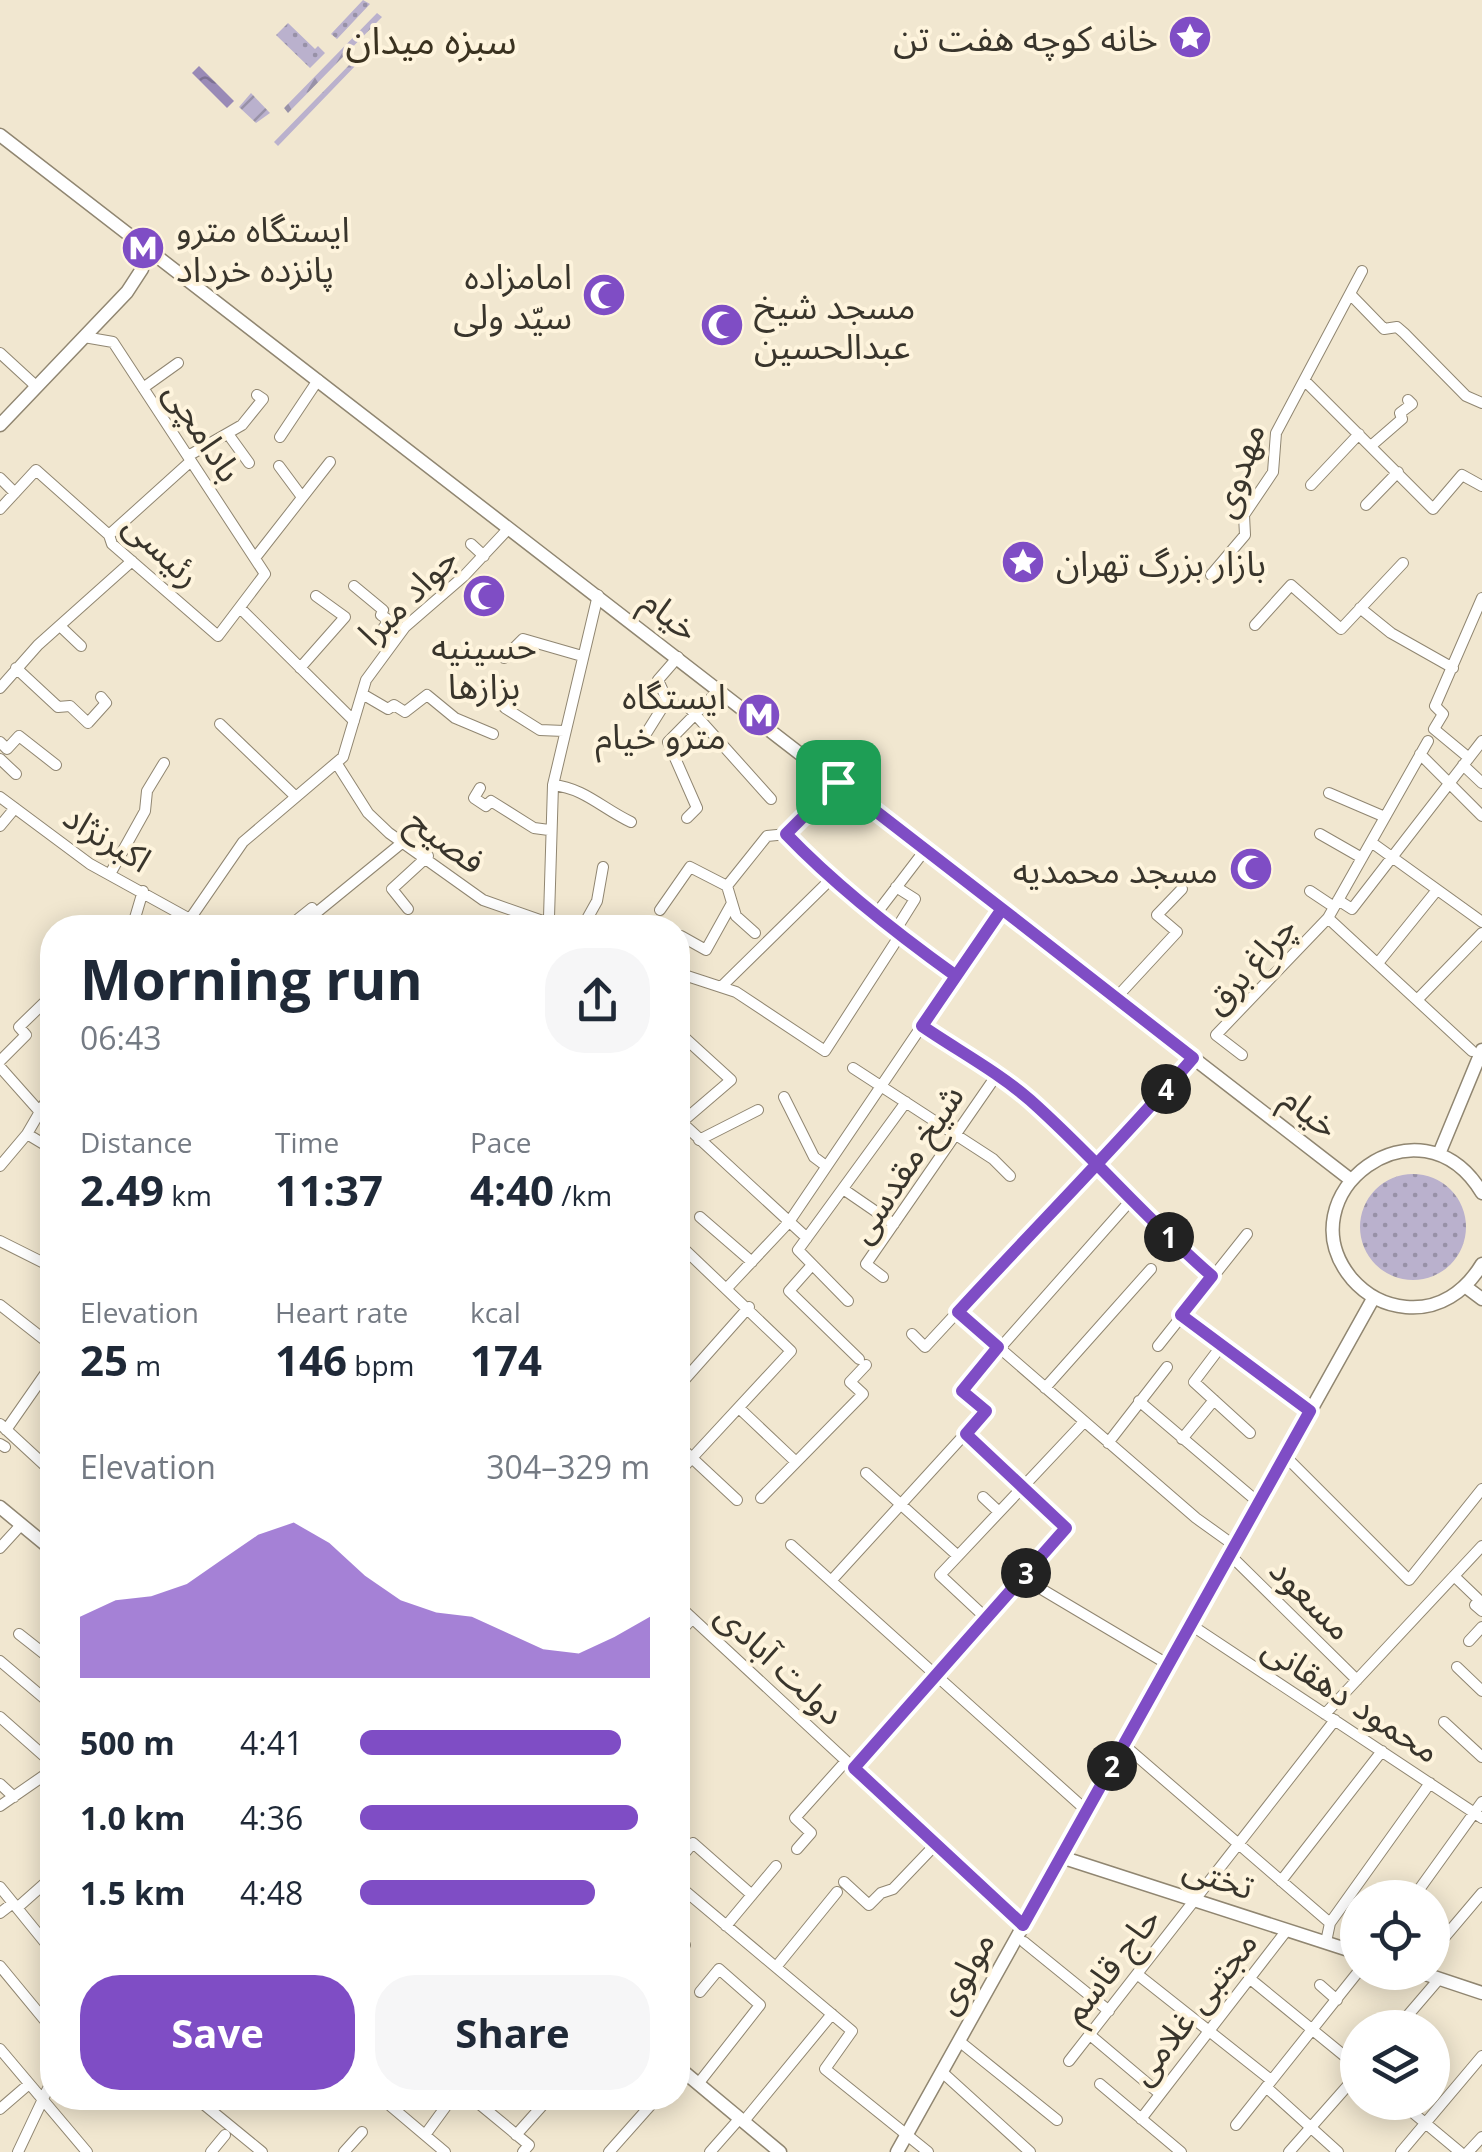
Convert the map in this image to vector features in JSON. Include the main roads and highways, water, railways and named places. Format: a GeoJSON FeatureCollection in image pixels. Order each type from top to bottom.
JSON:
{"type":"FeatureCollection","features":[{"type":"Feature","properties":{"kind":"main road","name":"خیام"},"geometry":{"type":"LineString","coordinates":[[0,136],[1351,1180]]}},
{"type":"Feature","properties":{"kind":"main road"},"geometry":{"type":"LineString","coordinates":[[0,425],[128,292],[142,269],[138,242]]}},
{"type":"Feature","properties":{"kind":"main road"},"geometry":{"type":"LineString","coordinates":[[1439,1154],[1479,1054]]}},
{"type":"Feature","properties":{"kind":"main road"},"geometry":{"type":"LineString","coordinates":[[1482,1193],[1462,1167],[1439,1154],[1400,1151],[1382,1156],[1351,1180],[1337,1206],[1335,1241],[1348,1274],[1374,1298],[1395,1306],[1426,1306],[1474,1283],[1482,1264]]}},
{"type":"Feature","properties":{"kind":"main road"},"geometry":{"type":"LineString","coordinates":[[1474,1283],[1482,1299]]}},
{"type":"Feature","properties":{"kind":"main road","name":"مولوی"},"geometry":{"type":"LineString","coordinates":[[897,2152],[1374,1298]]}},
{"type":"Feature","properties":{"kind":"main road"},"geometry":{"type":"LineString","coordinates":[[0,1507],[40,1540]]}},
{"type":"Feature","properties":{"kind":"main road","name":"تختی"},"geometry":{"type":"LineString","coordinates":[[1061,1857],[1340,1946]]}},
{"type":"Feature","properties":{"kind":"main road"},"geometry":{"type":"LineString","coordinates":[[1450,1982],[1482,1993]]}},
{"type":"Feature","properties":{"kind":"main road"},"geometry":{"type":"LineString","coordinates":[[690,2078],[780,2152]]}},
{"type":"Feature","properties":{"kind":"water"},"geometry":{"type":"Polygon","coordinates":[[[199,66],[234,101],[227,108],[192,73],[199,66]]]}},
{"type":"Feature","properties":{"kind":"place","name":"خانه کوچه هفت تن"},"geometry":{"type":"Point","coordinates":[1190,37]}},
{"type":"Feature","properties":{"kind":"place","name":"ایستگاه مترو پانزده خرداد"},"geometry":{"type":"Point","coordinates":[143,248]}},
{"type":"Feature","properties":{"kind":"place","name":"امامزاده سیّد ولی"},"geometry":{"type":"Point","coordinates":[604,295]}},
{"type":"Feature","properties":{"kind":"place","name":"مسجد شیخ عبدالحسین"},"geometry":{"type":"Point","coordinates":[722,325]}},
{"type":"Feature","properties":{"kind":"place","name":"بازار بزرگ تهران"},"geometry":{"type":"Point","coordinates":[1023,562]}},
{"type":"Feature","properties":{"kind":"place","name":"حسینیه بزازها"},"geometry":{"type":"Point","coordinates":[484,596]}},
{"type":"Feature","properties":{"kind":"place","name":"ایستگاه مترو خیام"},"geometry":{"type":"Point","coordinates":[759,715]}},
{"type":"Feature","properties":{"kind":"place","name":"مسجد محمدیه"},"geometry":{"type":"Point","coordinates":[1251,869]}},
{"type":"Feature","properties":{"kind":"district","name":"سبزه میدان"},"geometry":{"type":"Point","coordinates":[431,39]}}]}
